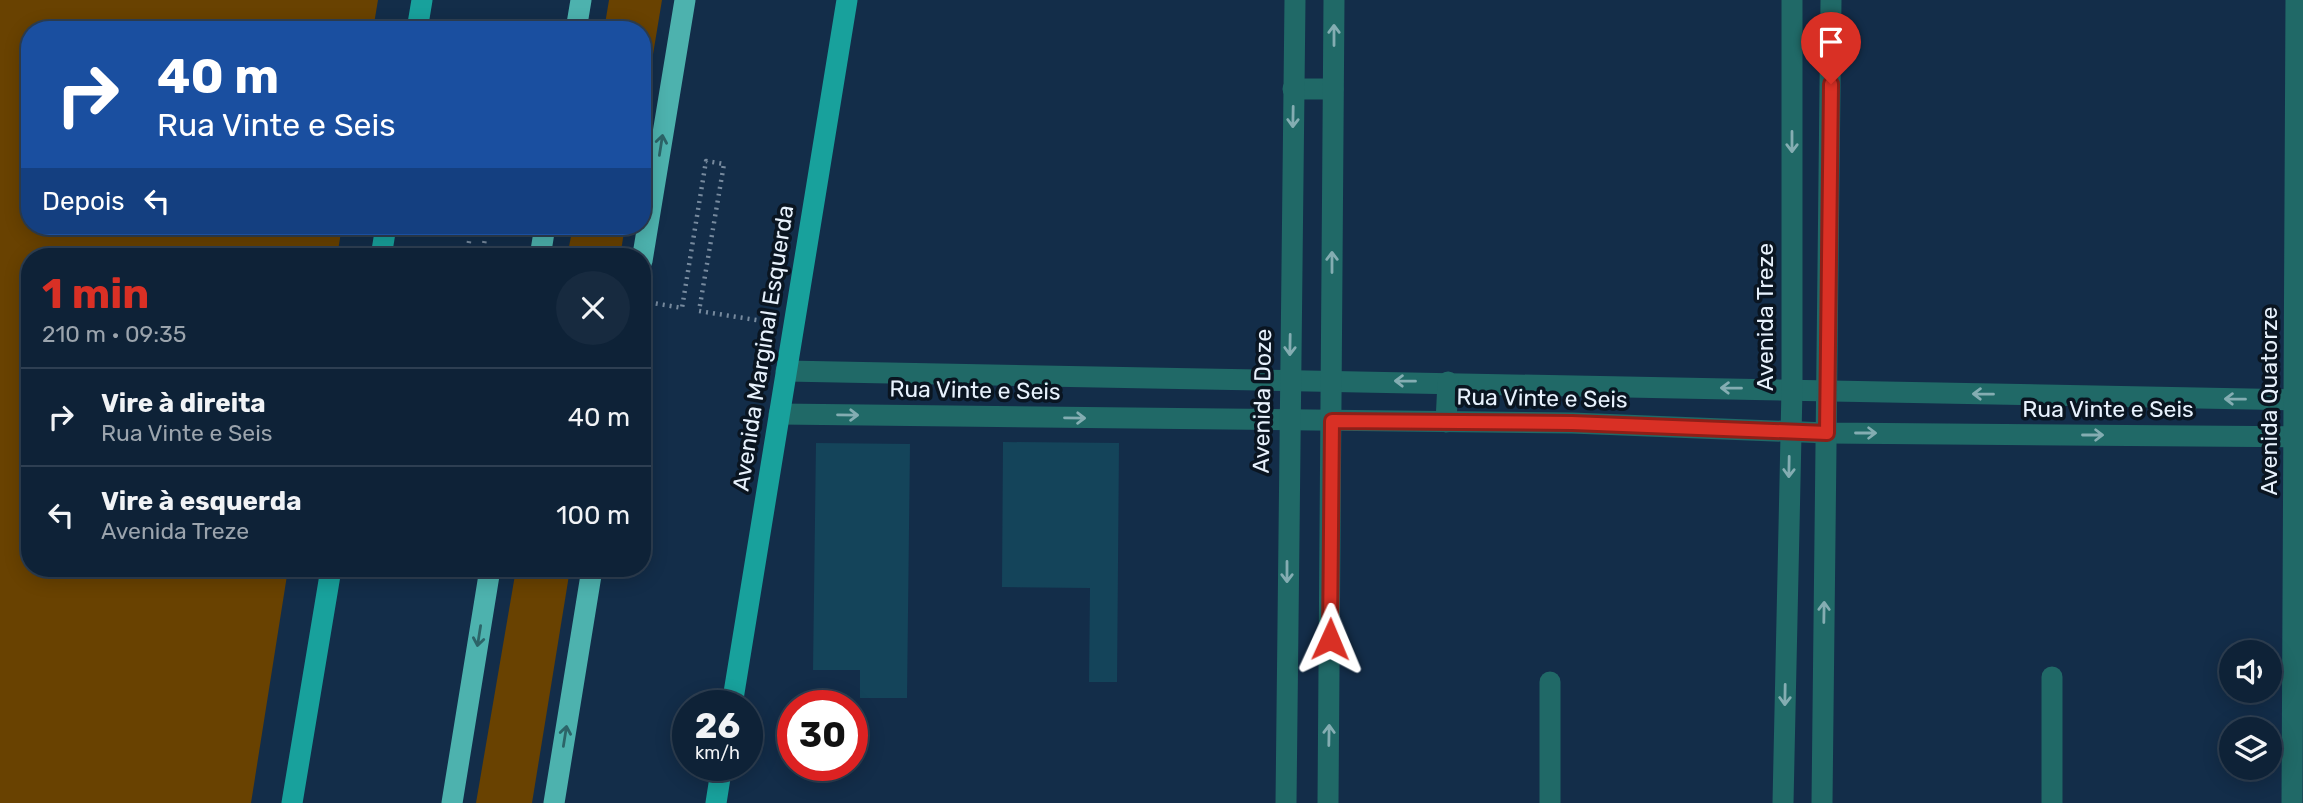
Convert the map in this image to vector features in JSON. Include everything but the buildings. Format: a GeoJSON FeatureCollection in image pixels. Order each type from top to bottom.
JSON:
{"type":"FeatureCollection","features":[{"type":"Feature","properties":{"kind":"highway"},"geometry":{"type":"LineString","coordinates":[[578,21],[581,0]]}},
{"type":"Feature","properties":{"kind":"highway"},"geometry":{"type":"LineString","coordinates":[[651,206],[685,0]]}},
{"type":"Feature","properties":{"kind":"highway"},"geometry":{"type":"LineString","coordinates":[[452,803],[489,577]]}},
{"type":"Feature","properties":{"kind":"highway"},"geometry":{"type":"LineString","coordinates":[[554,803],[591,577]]}},
{"type":"Feature","properties":{"kind":"main road"},"geometry":{"type":"LineString","coordinates":[[418,21],[422,0]]}},
{"type":"Feature","properties":{"kind":"main road","name":"Avenida Marginal Esquerda"},"geometry":{"type":"LineString","coordinates":[[734,690],[847,0]]}},
{"type":"Feature","properties":{"kind":"main road"},"geometry":{"type":"LineString","coordinates":[[292,803],[330,577]]}},
{"type":"Feature","properties":{"kind":"main road"},"geometry":{"type":"LineString","coordinates":[[716,803],[719,781]]}},
{"type":"Feature","properties":{"kind":"street","name":"Avenida Doze"},"geometry":{"type":"LineString","coordinates":[[1286,803],[1288,420],[1295,0]]}},
{"type":"Feature","properties":{"kind":"street"},"geometry":{"type":"LineString","coordinates":[[1328,803],[1334,0]]}},
{"type":"Feature","properties":{"kind":"street","name":"Avenida Treze"},"geometry":{"type":"LineString","coordinates":[[1783,803],[1792,389],[1792,0]]}},
{"type":"Feature","properties":{"kind":"street"},"geometry":{"type":"LineString","coordinates":[[1822,803],[1831,0]]}},
{"type":"Feature","properties":{"kind":"street","name":"Avenida Quatorze"},"geometry":{"type":"LineString","coordinates":[[2292,803],[2299,436],[2296,0]]}},
{"type":"Feature","properties":{"kind":"street"},"geometry":{"type":"LineString","coordinates":[[1293,89],[1333,89]]}},
{"type":"Feature","properties":{"kind":"street","name":"Rua Vinte e Seis"},"geometry":{"type":"LineString","coordinates":[[786,371],[2299,400]]}},
{"type":"Feature","properties":{"kind":"street"},"geometry":{"type":"LineString","coordinates":[[1446,422],[1448,382]]}},
{"type":"Feature","properties":{"kind":"street","name":"Rua Vinte e Seis"},"geometry":{"type":"LineString","coordinates":[[779,414],[1446,422],[1827,433],[2299,436]]}},
{"type":"Feature","properties":{"kind":"street"},"geometry":{"type":"LineString","coordinates":[[2052,677],[2052,803]]}},
{"type":"Feature","properties":{"kind":"street"},"geometry":{"type":"LineString","coordinates":[[1550,682],[1550,803]]}},
{"type":"Feature","properties":{"kind":"path"},"geometry":{"type":"LineString","coordinates":[[651,303],[682,308],[706,162],[724,164],[699,311],[794,326]]}},
{"type":"Feature","properties":{"kind":"shaded area"},"geometry":{"type":"Polygon","coordinates":[[[0,0],[378,0],[374,21],[21,21],[21,235],[341,235],[338,248],[21,248],[21,577],[287,577],[251,803],[0,803],[0,0]]]}},
{"type":"Feature","properties":{"kind":"shaded area"},"geometry":{"type":"Polygon","coordinates":[[[609,0],[662,0],[651,67],[651,21],[606,21],[609,0]]]}},
{"type":"Feature","properties":{"kind":"shaded area"},"geometry":{"type":"Polygon","coordinates":[[[571,235],[624,235],[621,248],[569,248],[571,235]]]}},
{"type":"Feature","properties":{"kind":"shaded area"},"geometry":{"type":"Polygon","coordinates":[[[515,577],[569,577],[532,803],[476,803],[515,577]]]}},
{"type":"Feature","properties":{"kind":"route"},"geometry":{"type":"LineString","coordinates":[[1330,639],[1332,421],[1572,423],[1827,433],[1831,84]]}}]}
